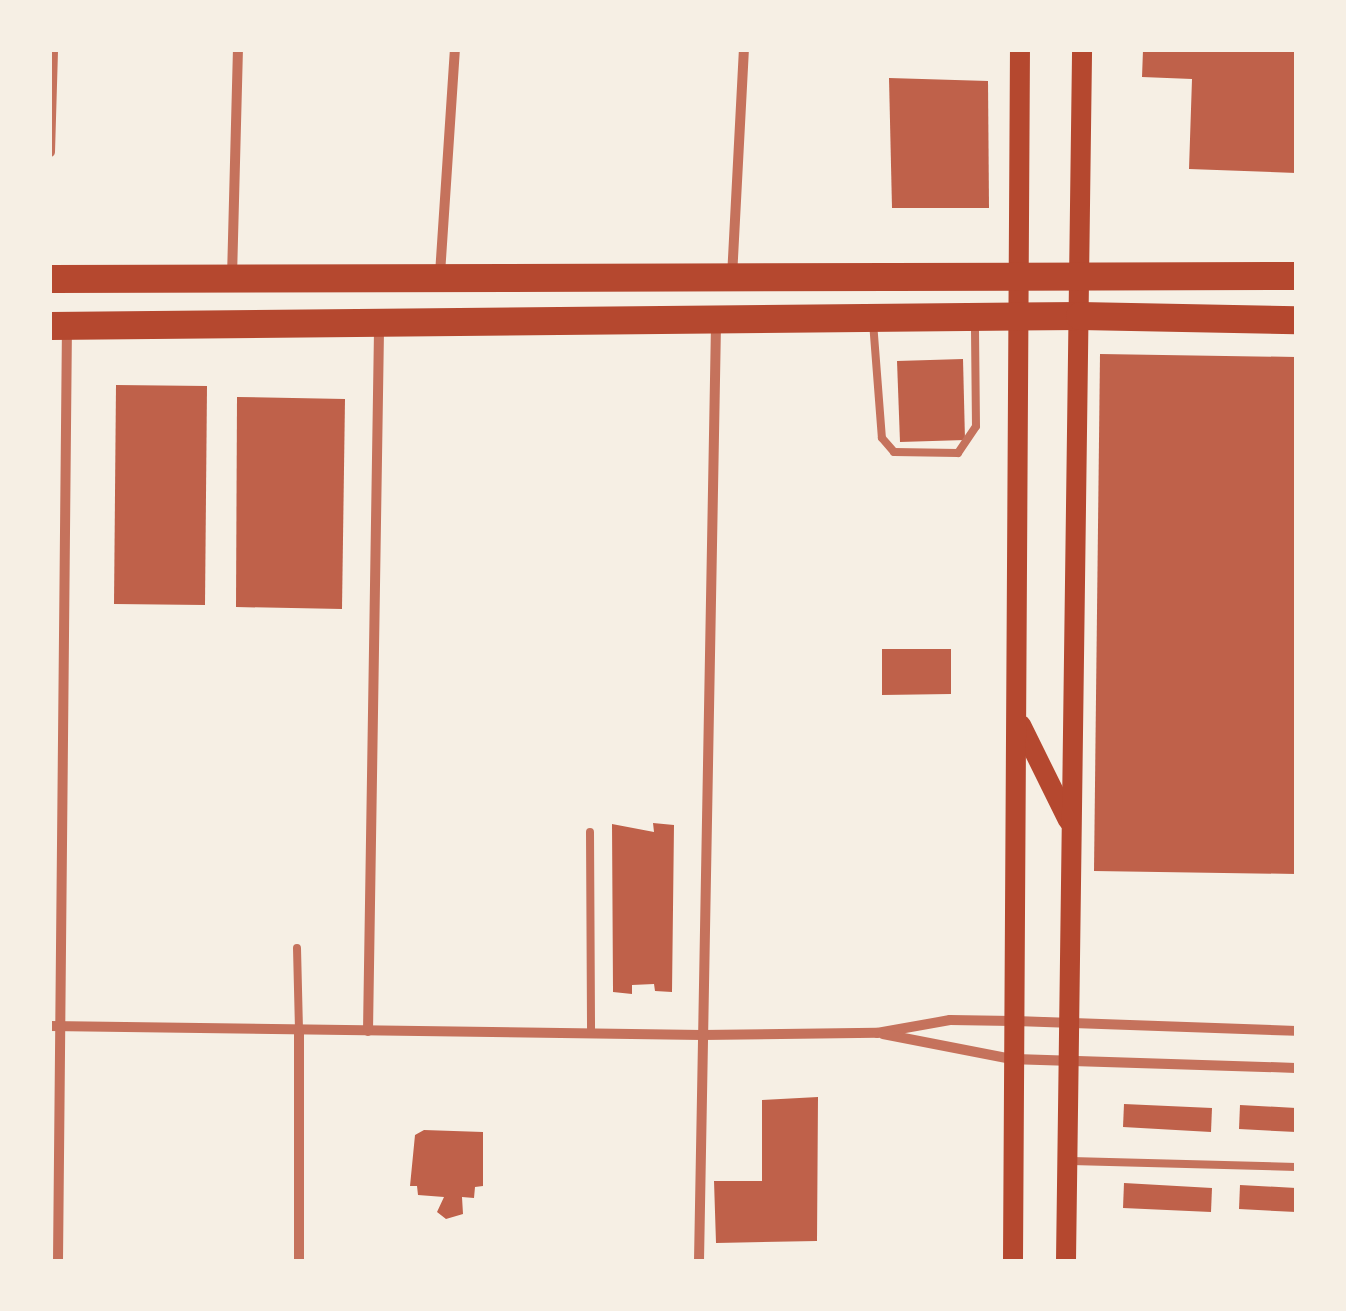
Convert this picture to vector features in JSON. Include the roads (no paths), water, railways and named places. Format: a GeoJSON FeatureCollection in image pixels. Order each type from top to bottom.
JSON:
{"type":"FeatureCollection","features":[{"type":"Feature","properties":{"kind":"highway"},"geometry":{"type":"LineString","coordinates":[[50,279],[1296,276]]}},
{"type":"Feature","properties":{"kind":"highway"},"geometry":{"type":"LineString","coordinates":[[58,326],[1080,316],[1296,320]]}},
{"type":"Feature","properties":{"kind":"main road"},"geometry":{"type":"LineString","coordinates":[[1013,1261],[1018,720],[1015,317],[1020,50]]}},
{"type":"Feature","properties":{"kind":"main road"},"geometry":{"type":"LineString","coordinates":[[1066,1261],[1066,1023],[1082,50]]}},
{"type":"Feature","properties":{"kind":"main road"},"geometry":{"type":"LineString","coordinates":[[1018,720],[1069,822]]}},
{"type":"Feature","properties":{"kind":"street"},"geometry":{"type":"LineString","coordinates":[[50,152],[54,50]]}},
{"type":"Feature","properties":{"kind":"street"},"geometry":{"type":"LineString","coordinates":[[232,278],[238,50]]}},
{"type":"Feature","properties":{"kind":"street"},"geometry":{"type":"LineString","coordinates":[[440,277],[455,50]]}},
{"type":"Feature","properties":{"kind":"street"},"geometry":{"type":"LineString","coordinates":[[732,278],[744,50]]}},
{"type":"Feature","properties":{"kind":"street"},"geometry":{"type":"LineString","coordinates":[[699,1261],[716,318]]}},
{"type":"Feature","properties":{"kind":"street"},"geometry":{"type":"LineString","coordinates":[[368,1031],[379,325]]}},
{"type":"Feature","properties":{"kind":"street"},"geometry":{"type":"LineString","coordinates":[[58,326],[64,653],[56,1026],[58,1261]]}},
{"type":"Feature","properties":{"kind":"street"},"geometry":{"type":"LineString","coordinates":[[56,1026],[702,1035],[878,1033],[950,1020],[1014,1020],[1296,1030]]}},
{"type":"Feature","properties":{"kind":"street"},"geometry":{"type":"LineString","coordinates":[[299,1030],[299,1261]]}},
{"type":"Feature","properties":{"kind":"street"},"geometry":{"type":"LineString","coordinates":[[878,1033],[1012,1059],[1296,1068]]}},
{"type":"Feature","properties":{"kind":"lane"},"geometry":{"type":"LineString","coordinates":[[872,318],[882,438],[894,452],[958,453],[976,426],[975,318]]}},
{"type":"Feature","properties":{"kind":"lane"},"geometry":{"type":"LineString","coordinates":[[50,653],[64,653]]}},
{"type":"Feature","properties":{"kind":"lane"},"geometry":{"type":"LineString","coordinates":[[590,832],[591,1034]]}},
{"type":"Feature","properties":{"kind":"lane"},"geometry":{"type":"LineString","coordinates":[[297,948],[299,1030]]}},
{"type":"Feature","properties":{"kind":"lane"},"geometry":{"type":"LineString","coordinates":[[1066,1161],[1296,1167]]}}]}
